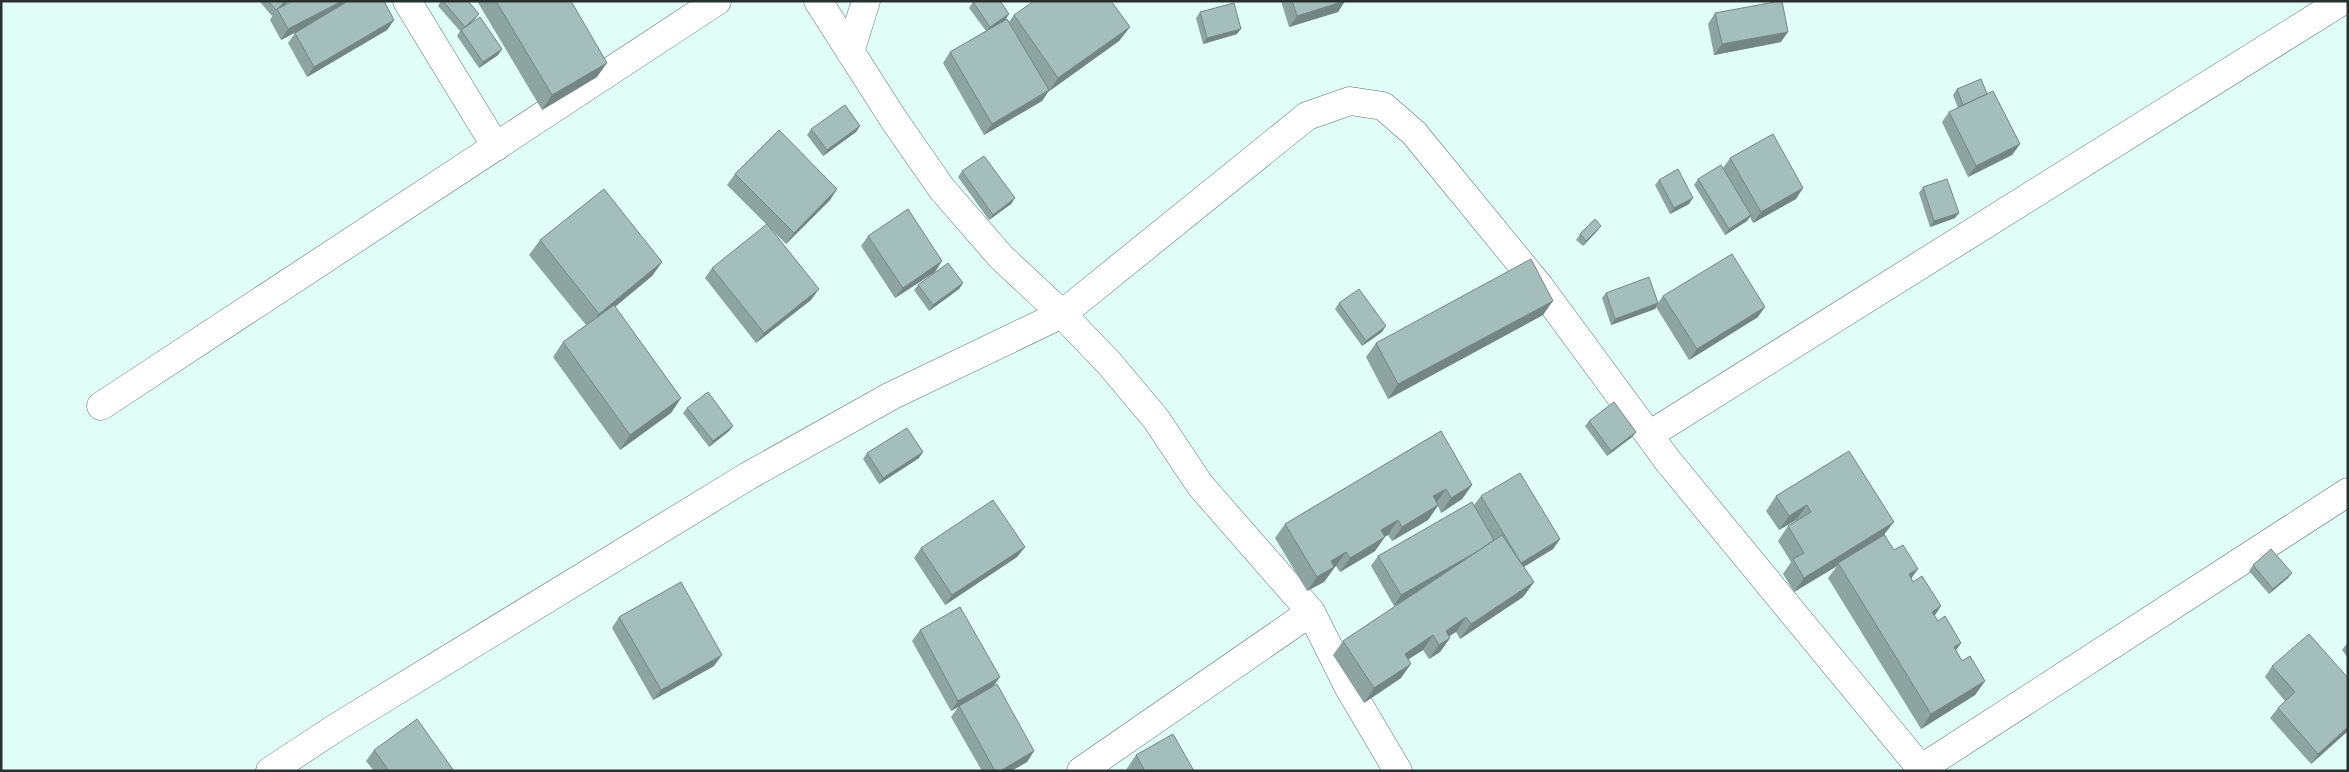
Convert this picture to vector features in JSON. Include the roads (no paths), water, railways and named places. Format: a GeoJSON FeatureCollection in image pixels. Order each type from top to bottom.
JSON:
{"type":"FeatureCollection","features":[{"type":"Feature","properties":{"kind":"street"},"geometry":{"type":"LineString","coordinates":[[407,1],[496,147]]}},
{"type":"Feature","properties":{"kind":"street"},"geometry":{"type":"LineString","coordinates":[[101,406],[718,1]]}},
{"type":"Feature","properties":{"kind":"street"},"geometry":{"type":"LineString","coordinates":[[818,1],[942,189],[1001,257],[1062,314],[1109,362],[1156,419],[1200,485],[1310,612],[1349,688],[1398,771]]}},
{"type":"Feature","properties":{"kind":"street"},"geometry":{"type":"LineString","coordinates":[[850,52],[866,1]]}},
{"type":"Feature","properties":{"kind":"street"},"geometry":{"type":"LineString","coordinates":[[1649,435],[2342,1]]}},
{"type":"Feature","properties":{"kind":"street"},"geometry":{"type":"LineString","coordinates":[[270,771],[336,727],[748,476],[892,396],[1062,314],[1307,116],[1350,101],[1383,106],[1414,133],[1533,279],[1649,435],[1922,770],[2348,492]]}},
{"type":"Feature","properties":{"kind":"street"},"geometry":{"type":"LineString","coordinates":[[1081,771],[1310,612]]}}]}
